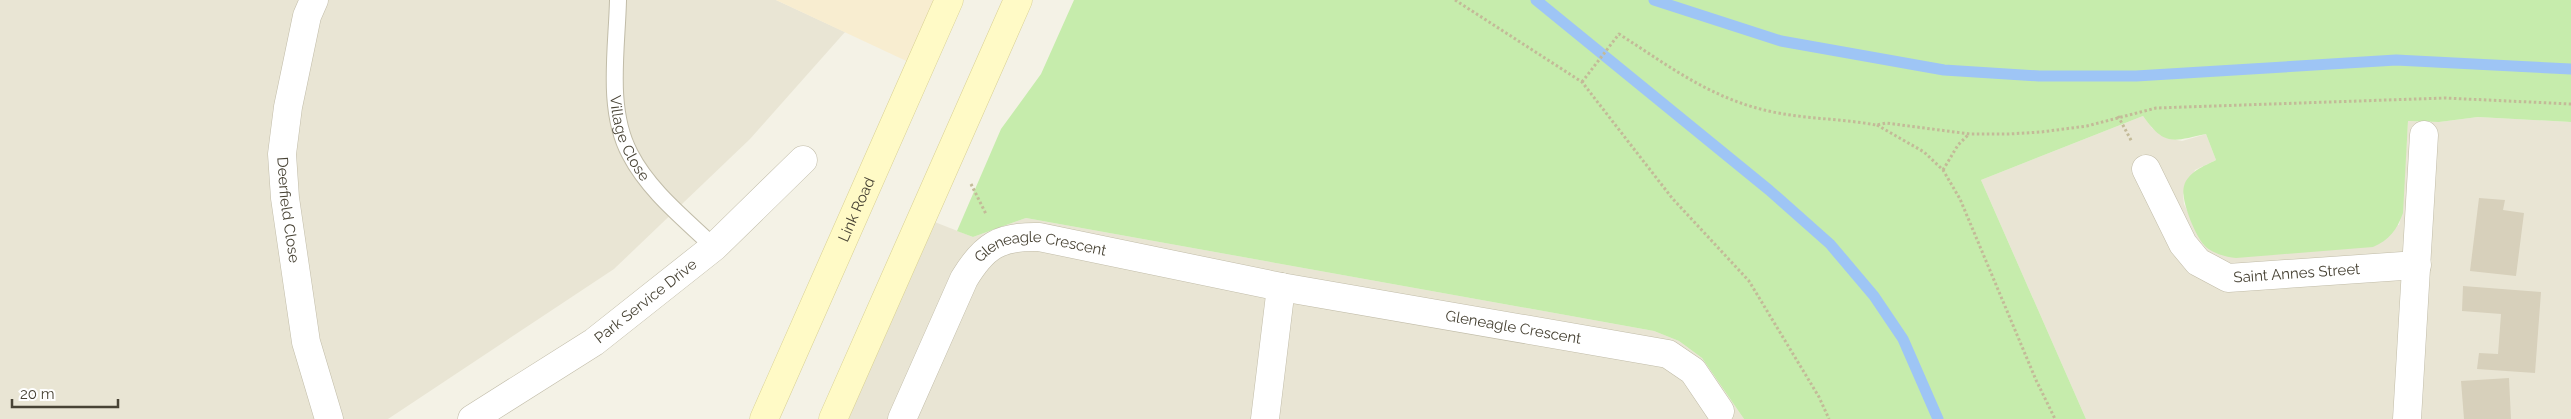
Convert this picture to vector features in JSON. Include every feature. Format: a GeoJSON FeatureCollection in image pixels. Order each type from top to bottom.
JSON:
{"type":"FeatureCollection","features":[{"type":"Feature","properties":{"kind":"street","name":"Deerfield Close"},"geometry":{"type":"LineString","coordinates":[[314,0],[307,16],[297,61],[288,107],[282,154],[284,198],[306,342],[329,419]]}},
{"type":"Feature","properties":{"kind":"street","name":"Link Road"},"geometry":{"type":"LineString","coordinates":[[764,419],[949,0]]}},
{"type":"Feature","properties":{"kind":"street"},"geometry":{"type":"LineString","coordinates":[[833,419],[1014,1]]}},
{"type":"Feature","properties":{"kind":"street"},"geometry":{"type":"LineString","coordinates":[[2407,419],[2424,135]]}},
{"type":"Feature","properties":{"kind":"street","name":"Park Service Drive"},"geometry":{"type":"LineString","coordinates":[[472,419],[594,342],[714,247],[802,160]]}},
{"type":"Feature","properties":{"kind":"street","name":"Saint Annes Street"},"geometry":{"type":"LineString","coordinates":[[2146,169],[2183,244],[2198,262],[2228,278],[2417,265]]}},
{"type":"Feature","properties":{"kind":"street","name":"Gleneagle Crescent"},"geometry":{"type":"LineString","coordinates":[[902,419],[964,279],[976,259],[987,248],[1001,241],[1020,236],[1039,237],[1281,287],[1668,354],[1693,371],[1720,411]]}},
{"type":"Feature","properties":{"kind":"street"},"geometry":{"type":"LineString","coordinates":[[1265,419],[1281,287]]}},
{"type":"Feature","properties":{"kind":"lane","name":"Village Close"},"geometry":{"type":"LineString","coordinates":[[618,0],[616,99],[621,132],[643,176],[714,247]]}},
{"type":"Feature","properties":{"kind":"path"},"geometry":{"type":"LineString","coordinates":[[1454,0],[1582,82],[1672,198],[1749,281],[1818,397],[1829,419]]}},
{"type":"Feature","properties":{"kind":"path"},"geometry":{"type":"LineString","coordinates":[[1582,82],[1619,34],[1705,90],[1738,103],[1777,113],[1876,125],[1886,123],[1970,134],[2041,132],[2069,129],[2156,108],[2445,98],[2571,104]]}},
{"type":"Feature","properties":{"kind":"path"},"geometry":{"type":"LineString","coordinates":[[1876,125],[1924,152],[1943,170],[1960,199],[2036,380],[2055,419]]}},
{"type":"Feature","properties":{"kind":"path"},"geometry":{"type":"LineString","coordinates":[[1943,170],[1958,144],[1970,134]]}},
{"type":"Feature","properties":{"kind":"shaded area"},"geometry":{"type":"Polygon","coordinates":[[[0,0],[776,0],[845,32],[750,139],[614,269],[388,419],[0,419],[0,0]]]}},
{"type":"Feature","properties":{"kind":"shaded area"},"geometry":{"type":"Polygon","coordinates":[[[776,0],[946,0],[917,66],[776,0]]]}},
{"type":"Feature","properties":{"kind":"shaded area"},"geometry":{"type":"Polygon","coordinates":[[[2143,116],[2152,128],[2166,138],[2182,141],[2206,134],[2216,160],[2195,170],[2183,195],[2184,204],[2204,245],[2399,225],[2402,213],[2408,121],[2439,122],[2478,117],[2571,122],[2571,419],[2086,419],[1981,180],[2143,116]]]}},
{"type":"Feature","properties":{"kind":"shaded area"},"geometry":{"type":"Polygon","coordinates":[[[1026,218],[1654,331],[1679,341],[1702,358],[1744,419],[838,419],[927,219],[973,237],[1026,218]]]}},
{"type":"Feature","properties":{"kind":"green space"},"geometry":{"type":"Polygon","coordinates":[[[1074,0],[2571,0],[2571,122],[2478,117],[2439,122],[2408,121],[2403,213],[2388,238],[2373,247],[2236,258],[2219,254],[2204,245],[2186,208],[2183,192],[2186,181],[2197,170],[2216,160],[2206,134],[2177,140],[2170,139],[2157,133],[2143,116],[1981,180],[2086,419],[1744,419],[1702,358],[1679,341],[1654,331],[1026,218],[973,237],[957,231],[1001,129],[1041,74],[1074,0]]]}},
{"type":"Feature","properties":{"kind":"building"},"geometry":{"type":"Polygon","coordinates":[[[2479,198],[2505,200],[2503,210],[2524,213],[2516,276],[2470,271],[2479,198]]]}},
{"type":"Feature","properties":{"kind":"building"},"geometry":{"type":"Polygon","coordinates":[[[2463,286],[2541,292],[2535,373],[2477,369],[2479,353],[2498,354],[2501,314],[2462,311],[2463,286]]]}},
{"type":"Feature","properties":{"kind":"building"},"geometry":{"type":"Polygon","coordinates":[[[2509,378],[2511,419],[2464,419],[2461,381],[2509,378]]]}},
{"type":"Feature","properties":{"kind":"waterway"},"geometry":{"type":"LineString","coordinates":[[1536,0],[1769,190],[1830,244],[1874,296],[1903,339],[1938,419]]}},
{"type":"Feature","properties":{"kind":"waterway"},"geometry":{"type":"LineString","coordinates":[[1654,0],[1781,41],[1944,70],[2039,76],[2136,76],[2396,60],[2571,69]]}}]}
